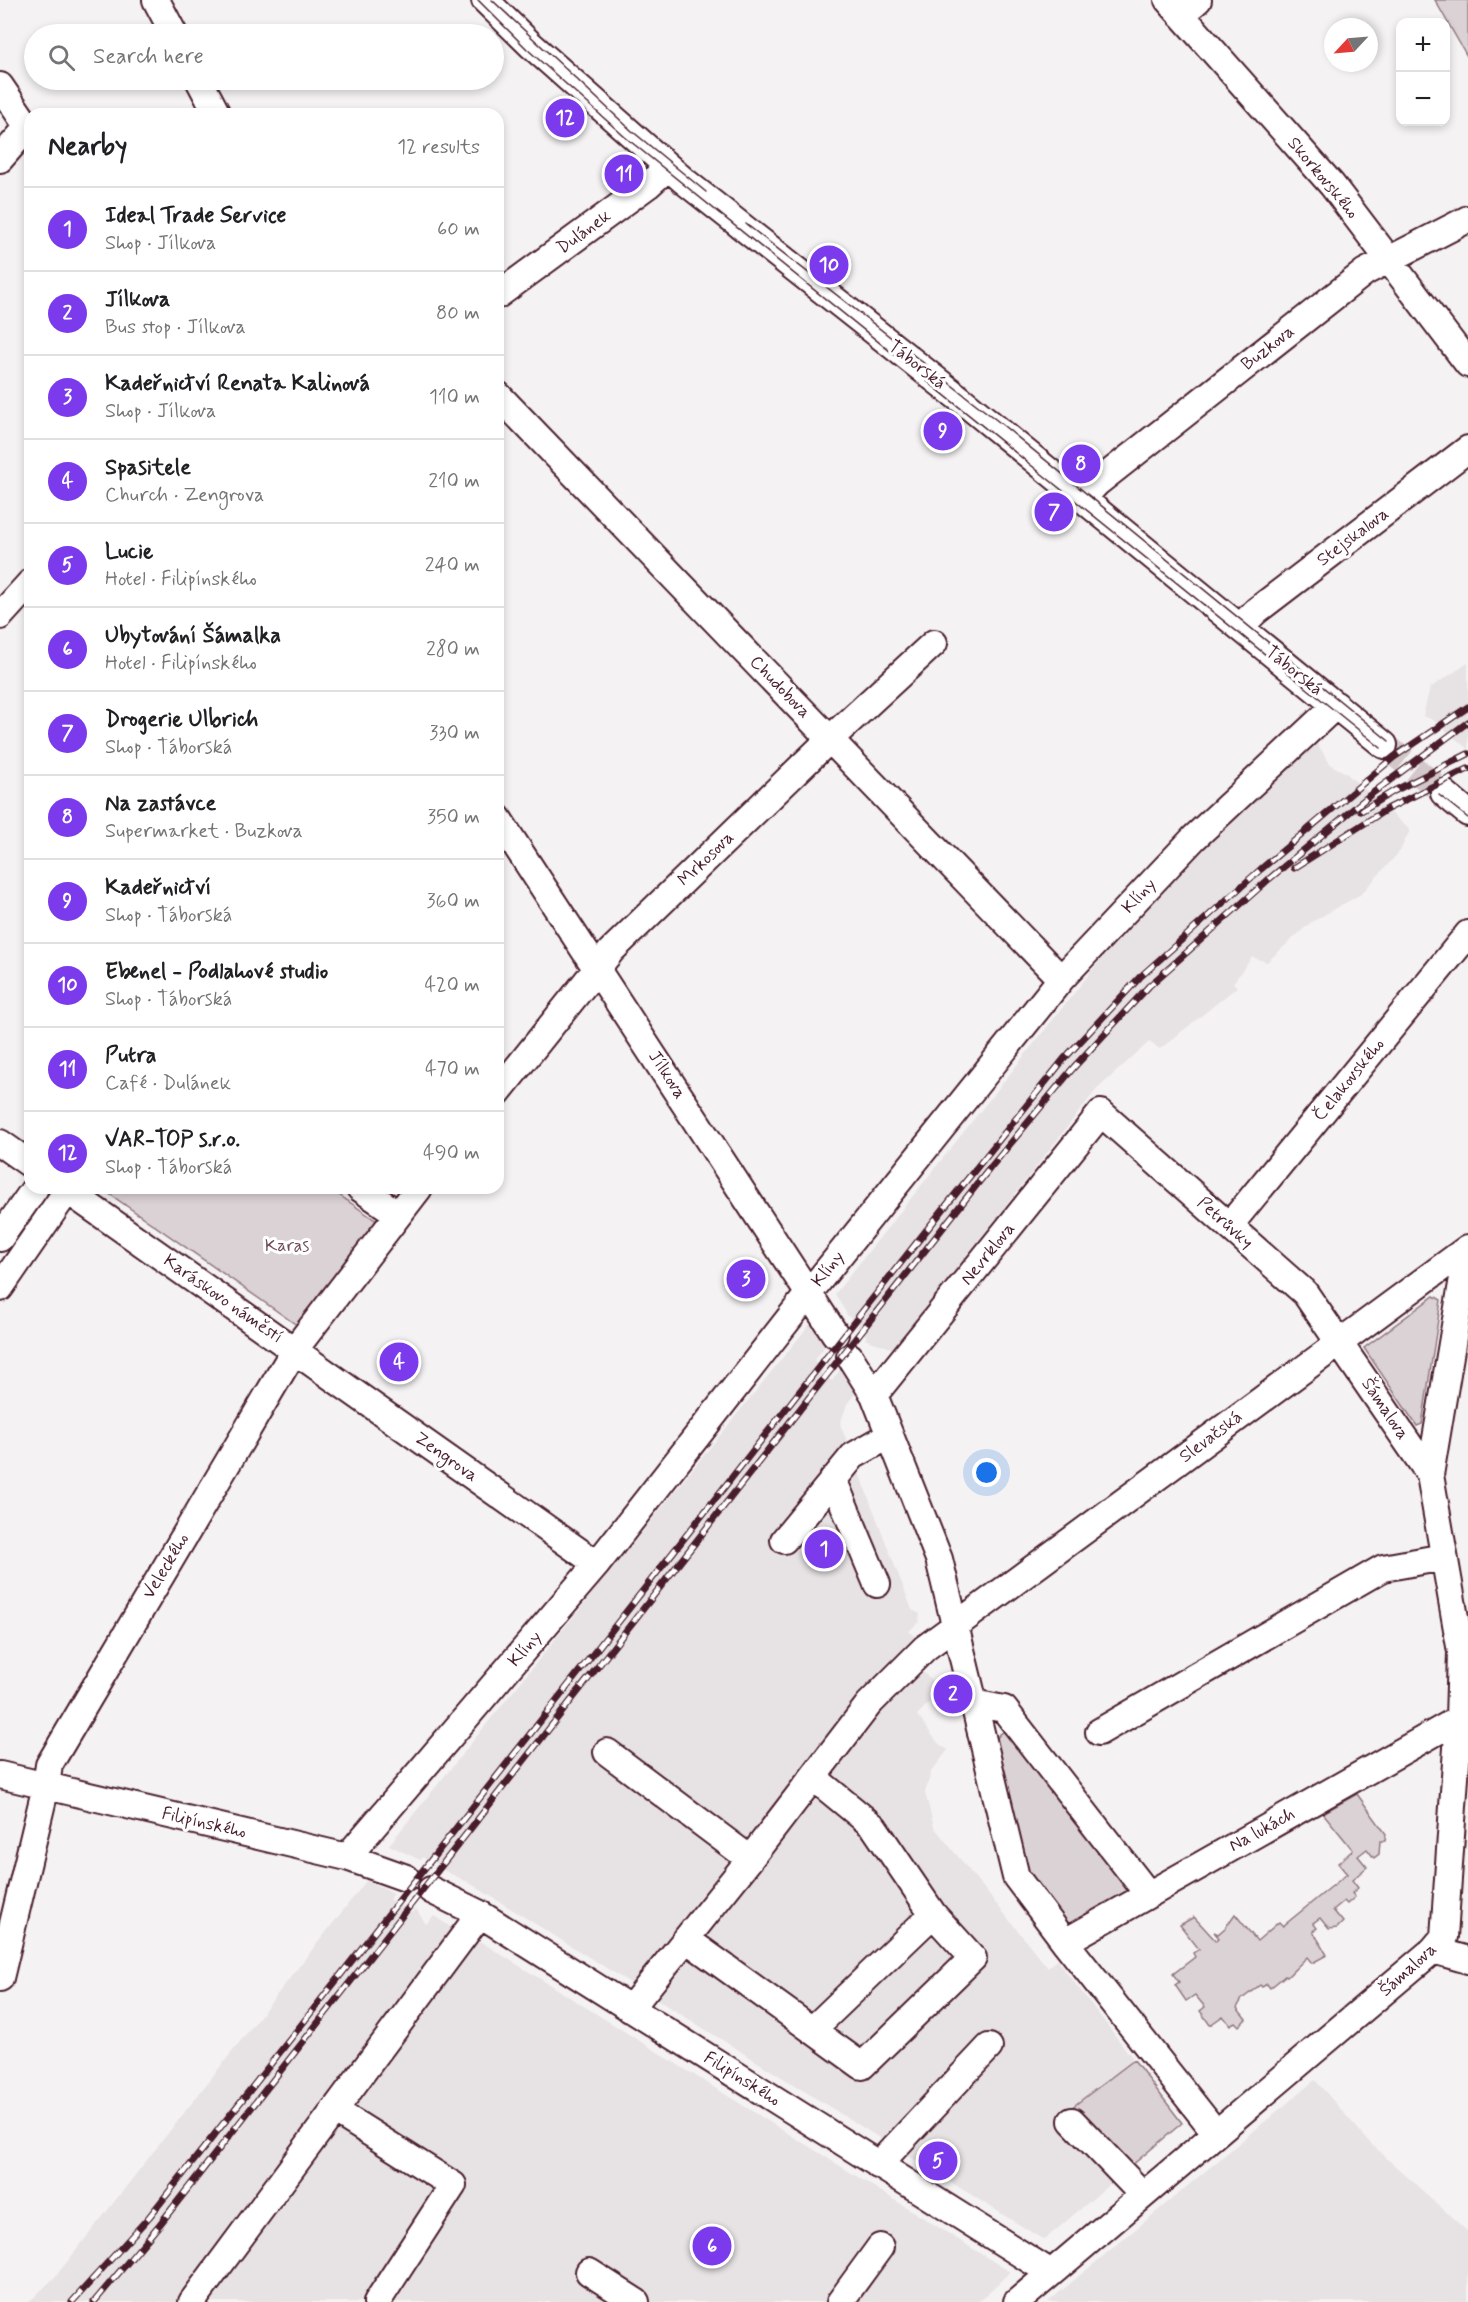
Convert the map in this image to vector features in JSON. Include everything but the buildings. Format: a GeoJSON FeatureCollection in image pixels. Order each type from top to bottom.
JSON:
{"type":"FeatureCollection","features":[{"type":"Feature","properties":{"kind":"street"},"geometry":{"type":"LineString","coordinates":[[156,0],[169,24]]}},
{"type":"Feature","properties":{"kind":"street","name":"Táborská"},"geometry":{"type":"LineString","coordinates":[[485,0],[531,45],[668,167],[1083,498],[1384,745]]}},
{"type":"Feature","properties":{"kind":"street","name":"Skorkovského"},"geometry":{"type":"LineString","coordinates":[[1182,5],[1332,185],[1468,364]]}},
{"type":"Feature","properties":{"kind":"street"},"geometry":{"type":"LineString","coordinates":[[0,86],[24,122]]}},
{"type":"Feature","properties":{"kind":"street"},"geometry":{"type":"LineString","coordinates":[[204,90],[214,108]]}},
{"type":"Feature","properties":{"kind":"street"},"geometry":{"type":"LineString","coordinates":[[0,159],[24,134]]}},
{"type":"Feature","properties":{"kind":"street","name":"Dulánek"},"geometry":{"type":"LineString","coordinates":[[504,291],[648,185],[668,167]]}},
{"type":"Feature","properties":{"kind":"street","name":"Buzkova"},"geometry":{"type":"LineString","coordinates":[[1083,498],[1097,483],[1365,272],[1468,219]]}},
{"type":"Feature","properties":{"kind":"street","name":"Chudobova"},"geometry":{"type":"LineString","coordinates":[[504,401],[1061,980]]}},
{"type":"Feature","properties":{"kind":"street","name":"Stejskalova"},"geometry":{"type":"LineString","coordinates":[[1240,627],[1256,611],[1468,448]]}},
{"type":"Feature","properties":{"kind":"street"},"geometry":{"type":"LineString","coordinates":[[0,616],[24,590]]}},
{"type":"Feature","properties":{"kind":"street","name":"Mrkosova"},"geometry":{"type":"LineString","coordinates":[[504,1085],[584,986],[597,966],[830,739],[934,643]]}},
{"type":"Feature","properties":{"kind":"street","name":"Klíny"},"geometry":{"type":"LineString","coordinates":[[347,1857],[597,1564],[809,1293],[1061,980],[1194,838],[1336,705]]}},
{"type":"Feature","properties":{"kind":"street"},"geometry":{"type":"LineString","coordinates":[[1444,793],[1468,813]]}},
{"type":"Feature","properties":{"kind":"street","name":"Jílkova"},"geometry":{"type":"LineString","coordinates":[[504,827],[582,948],[597,966],[835,1334]]}},
{"type":"Feature","properties":{"kind":"street","name":"Čelakovského"},"geometry":{"type":"LineString","coordinates":[[1229,1226],[1468,934]]}},
{"type":"Feature","properties":{"kind":"street","name":"Petrůvky"},"geometry":{"type":"LineString","coordinates":[[1101,1113],[1305,1293],[1340,1342]]}},
{"type":"Feature","properties":{"kind":"street","name":"Nevrklova"},"geometry":{"type":"LineString","coordinates":[[874,1395],[1101,1113]]}},
{"type":"Feature","properties":{"kind":"street"},"geometry":{"type":"LineString","coordinates":[[0,1143],[24,1160]]}},
{"type":"Feature","properties":{"kind":"street"},"geometry":{"type":"LineString","coordinates":[[0,1238],[31,1194]]}},
{"type":"Feature","properties":{"kind":"street"},"geometry":{"type":"LineString","coordinates":[[0,1288],[62,1194]]}},
{"type":"Feature","properties":{"kind":"street","name":"Karáskovo náměstí"},"geometry":{"type":"LineString","coordinates":[[72,1194],[295,1349],[398,1214]]}},
{"type":"Feature","properties":{"kind":"street"},"geometry":{"type":"LineString","coordinates":[[369,1194],[398,1214],[414,1194]]}},
{"type":"Feature","properties":{"kind":"street","name":"Slevačská"},"geometry":{"type":"LineString","coordinates":[[630,2009],[750,1859],[869,1704],[925,1648],[1468,1248]]}},
{"type":"Feature","properties":{"kind":"street","name":"Šámalova"},"geometry":{"type":"LineString","coordinates":[[1017,2302],[1433,1950],[1444,1937],[1465,1651],[1444,1557],[1430,1475],[1468,1248]]}},
{"type":"Feature","properties":{"kind":"street","name":"Šámalova"},"geometry":{"type":"LineString","coordinates":[[1340,1342],[1430,1475]]}},
{"type":"Feature","properties":{"kind":"street","name":"Zengrova"},"geometry":{"type":"LineString","coordinates":[[295,1349],[597,1564]]}},
{"type":"Feature","properties":{"kind":"street","name":"Veleckého"},"geometry":{"type":"LineString","coordinates":[[0,1978],[49,1765],[295,1349]]}},
{"type":"Feature","properties":{"kind":"street"},"geometry":{"type":"LineString","coordinates":[[850,1357],[874,1395],[939,1559],[1016,1877],[1216,2133]]}},
{"type":"Feature","properties":{"kind":"street"},"geometry":{"type":"LineString","coordinates":[[784,1540],[852,1456],[890,1435]]}},
{"type":"Feature","properties":{"kind":"street"},"geometry":{"type":"LineString","coordinates":[[833,1479],[877,1584]]}},
{"type":"Feature","properties":{"kind":"street"},"geometry":{"type":"LineString","coordinates":[[1099,1732],[1383,1568],[1444,1557]]}},
{"type":"Feature","properties":{"kind":"street"},"geometry":{"type":"LineString","coordinates":[[973,1703],[1004,1709],[1148,1894]]}},
{"type":"Feature","properties":{"kind":"street","name":"Na lukách"},"geometry":{"type":"LineString","coordinates":[[1065,1942],[1459,1719]]}},
{"type":"Feature","properties":{"kind":"street"},"geometry":{"type":"LineString","coordinates":[[607,1752],[750,1859]]}},
{"type":"Feature","properties":{"kind":"street","name":"Filipínského"},"geometry":{"type":"LineString","coordinates":[[0,1774],[347,1857],[406,1878]]}},
{"type":"Feature","properties":{"kind":"street"},"geometry":{"type":"LineString","coordinates":[[686,1939],[862,2066],[973,1958],[933,1914],[874,1827],[813,1777]]}},
{"type":"Feature","properties":{"kind":"street","name":"Filipínského"},"geometry":{"type":"LineString","coordinates":[[431,1890],[480,1914],[1051,2273]]}},
{"type":"Feature","properties":{"kind":"street"},"geometry":{"type":"LineString","coordinates":[[192,2302],[480,1914]]}},
{"type":"Feature","properties":{"kind":"street"},"geometry":{"type":"LineString","coordinates":[[812,2030],[933,1914]]}},
{"type":"Feature","properties":{"kind":"street"},"geometry":{"type":"LineString","coordinates":[[1433,1950],[1468,1960]]}},
{"type":"Feature","properties":{"kind":"street"},"geometry":{"type":"LineString","coordinates":[[878,2165],[989,2046]]}},
{"type":"Feature","properties":{"kind":"street"},"geometry":{"type":"LineString","coordinates":[[334,2110],[453,2185],[377,2302]]}},
{"type":"Feature","properties":{"kind":"street"},"geometry":{"type":"LineString","coordinates":[[1072,2121],[1143,2195]]}},
{"type":"Feature","properties":{"kind":"street"},"geometry":{"type":"LineString","coordinates":[[840,2302],[880,2247]]}},
{"type":"Feature","properties":{"kind":"street"},"geometry":{"type":"LineString","coordinates":[[589,2272],[636,2302]]}},
{"type":"Feature","properties":{"kind":"shaded area"},"geometry":{"type":"Polygon","coordinates":[[[1468,663],[1468,749],[1433,720],[1423,716],[1430,688],[1468,663]]]}},
{"type":"Feature","properties":{"kind":"shaded area"},"geometry":{"type":"Polygon","coordinates":[[[1312,736],[1331,765],[1346,773],[1410,830],[1400,851],[1361,894],[1310,923],[1267,962],[1252,957],[1233,983],[1237,987],[1160,1049],[1149,1042],[1096,1090],[894,1349],[865,1339],[867,1336],[857,1327],[859,1324],[848,1316],[835,1294],[1129,924],[1312,736]]]}},
{"type":"Feature","properties":{"kind":"shaded area"},"geometry":{"type":"Polygon","coordinates":[[[810,1324],[825,1346],[814,1361],[823,1369],[821,1373],[832,1381],[841,1368],[857,1391],[847,1404],[840,1424],[912,1610],[920,1614],[919,1622],[909,1631],[931,1654],[921,1670],[941,1690],[917,1715],[938,1743],[948,1750],[931,1772],[925,1793],[934,1827],[1048,1968],[1057,1960],[1134,2060],[1114,2077],[1131,2166],[1044,2240],[468,1882],[445,1871],[435,1862],[432,1865],[423,1857],[420,1860],[389,1845],[810,1324]]]}},
{"type":"Feature","properties":{"kind":"shaded area"},"geometry":{"type":"Polygon","coordinates":[[[367,1880],[393,1894],[389,1899],[400,1907],[402,1905],[412,1913],[416,1909],[426,1924],[434,1916],[454,1929],[444,1942],[481,1942],[1010,2272],[978,2302],[29,2302],[56,2276],[367,1880]]]}},
{"type":"Feature","properties":{"kind":"shaded area"},"geometry":{"type":"Polygon","coordinates":[[[1315,2080],[1371,2144],[1468,2232],[1468,2302],[1048,2302],[1315,2080]]]}},
{"type":"Feature","properties":{"kind":"green space"},"geometry":{"type":"Polygon","coordinates":[[[1435,0],[1468,0],[1468,58],[1450,26],[1450,18],[1445,18],[1435,0]]]}},
{"type":"Feature","properties":{"kind":"green space","name":"Karas"},"geometry":{"type":"Polygon","coordinates":[[[110,1194],[338,1194],[378,1222],[301,1328],[110,1194]]]}},
{"type":"Feature","properties":{"kind":"green space"},"geometry":{"type":"Polygon","coordinates":[[[1434,1296],[1441,1300],[1422,1424],[1417,1426],[1364,1348],[1434,1296]]]}},
{"type":"Feature","properties":{"kind":"green space"},"geometry":{"type":"Polygon","coordinates":[[[1008,1731],[1130,1889],[1126,1897],[1077,1925],[1063,1922],[1033,1882],[1023,1863],[995,1744],[999,1735],[1008,1731]]]}},
{"type":"Feature","properties":{"kind":"green space"},"geometry":{"type":"Polygon","coordinates":[[[1357,1794],[1386,1834],[1385,1841],[1380,1841],[1379,1854],[1374,1858],[1367,1849],[1358,1856],[1367,1867],[1352,1880],[1358,1888],[1352,1893],[1355,1897],[1347,1904],[1344,1901],[1333,1910],[1343,1922],[1337,1928],[1329,1929],[1320,1918],[1313,1923],[1317,1928],[1313,1931],[1327,1955],[1312,1963],[1307,1957],[1287,1977],[1285,1976],[1270,1988],[1267,1984],[1262,1987],[1260,1985],[1242,1999],[1237,2008],[1246,2019],[1239,2026],[1235,2022],[1230,2025],[1223,2016],[1210,2025],[1200,2011],[1205,2007],[1195,1995],[1186,2001],[1175,1985],[1179,1982],[1173,1974],[1195,1957],[1193,1953],[1199,1949],[1180,1925],[1194,1917],[1216,1941],[1219,1938],[1214,1932],[1218,1934],[1225,1928],[1235,1914],[1257,1941],[1279,1922],[1283,1926],[1347,1874],[1338,1863],[1353,1850],[1323,1813],[1357,1794]]]}},
{"type":"Feature","properties":{"kind":"green space"},"geometry":{"type":"Polygon","coordinates":[[[1134,2060],[1182,2123],[1131,2166],[1071,2108],[1134,2060]]]}},
{"type":"Feature","properties":{"kind":"tunnel"},"geometry":{"type":"LineString","coordinates":[[1384,745],[1444,793]]}},
{"type":"Feature","properties":{"kind":"tram line"},"geometry":{"type":"LineString","coordinates":[[478,0],[502,24]]}},
{"type":"Feature","properties":{"kind":"tram line"},"geometry":{"type":"LineString","coordinates":[[492,0],[632,131],[706,192]]}},
{"type":"Feature","properties":{"kind":"tram line"},"geometry":{"type":"LineString","coordinates":[[504,26],[625,137],[1381,748]]}},
{"type":"Feature","properties":{"kind":"tram line"},"geometry":{"type":"LineString","coordinates":[[746,224],[999,422],[1389,741]]}},
{"type":"Feature","properties":{"kind":"tram line"},"geometry":{"type":"LineString","coordinates":[[1439,795],[1468,818]]}},
{"type":"Feature","properties":{"kind":"railway"},"geometry":{"type":"LineString","coordinates":[[72,2302],[149,2217],[925,1232],[1064,1059],[1140,977],[1261,869],[1394,757],[1468,707]]}},
{"type":"Feature","properties":{"kind":"railway"},"geometry":{"type":"LineString","coordinates":[[94,2302],[160,2224],[990,1168],[1074,1067],[1149,986],[1269,879],[1370,795],[1468,722]]}},
{"type":"Feature","properties":{"kind":"railway"},"geometry":{"type":"LineString","coordinates":[[1361,811],[1394,791],[1468,754]]}},
{"type":"Feature","properties":{"kind":"railway"},"geometry":{"type":"LineString","coordinates":[[1294,868],[1387,809],[1468,769]]}},
{"type":"Feature","properties":{"kind":"place","name":"VAR-TOP s.r.o."},"geometry":{"type":"Point","coordinates":[565,118]}},
{"type":"Feature","properties":{"kind":"place","name":"Putra"},"geometry":{"type":"Point","coordinates":[624,174]}},
{"type":"Feature","properties":{"kind":"place","name":"Ebenel - Podlahové studio"},"geometry":{"type":"Point","coordinates":[829,265]}},
{"type":"Feature","properties":{"kind":"place","name":"Kadeřnictví"},"geometry":{"type":"Point","coordinates":[943,431]}},
{"type":"Feature","properties":{"kind":"place","name":"Na zastávce"},"geometry":{"type":"Point","coordinates":[1081,464]}},
{"type":"Feature","properties":{"kind":"place","name":"Drogerie Ulbrich"},"geometry":{"type":"Point","coordinates":[1054,512]}},
{"type":"Feature","properties":{"kind":"place","name":"Kadeřnictví Renata Kalinová"},"geometry":{"type":"Point","coordinates":[746,1279]}},
{"type":"Feature","properties":{"kind":"place","name":"Spasitele"},"geometry":{"type":"Point","coordinates":[399,1362]}},
{"type":"Feature","properties":{"kind":"place","name":"Ideal Trade Service"},"geometry":{"type":"Point","coordinates":[824,1549]}},
{"type":"Feature","properties":{"kind":"place","name":"Jílkova"},"geometry":{"type":"Point","coordinates":[953,1694]}},
{"type":"Feature","properties":{"kind":"place","name":"Lucie"},"geometry":{"type":"Point","coordinates":[938,2161]}},
{"type":"Feature","properties":{"kind":"place","name":"Ubytování Šámalka"},"geometry":{"type":"Point","coordinates":[712,2246]}}]}
